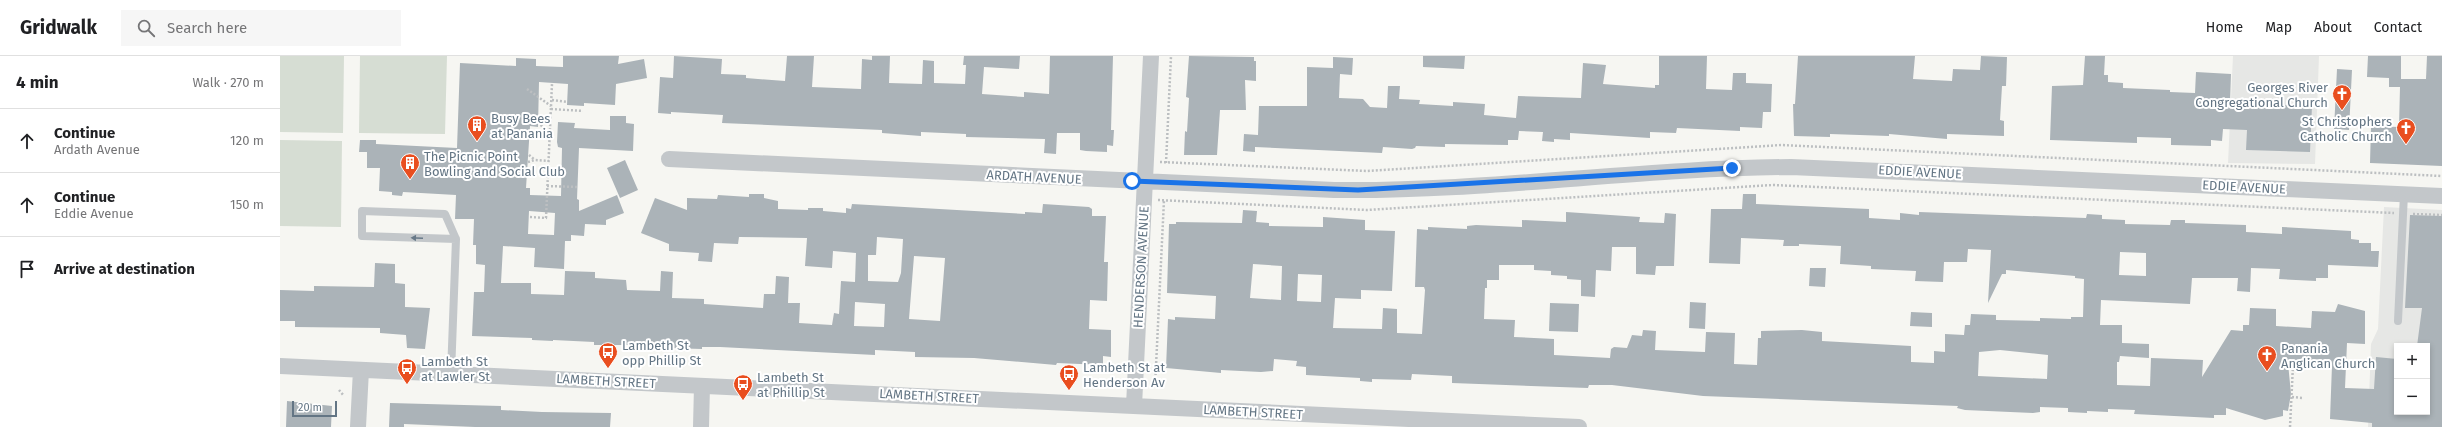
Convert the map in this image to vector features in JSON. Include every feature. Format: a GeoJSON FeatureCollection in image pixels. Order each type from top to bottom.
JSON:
{"type":"FeatureCollection","features":[{"type":"Feature","properties":{"kind":"street","name":"HENDERSON AVENUE"},"geometry":{"type":"LineString","coordinates":[[1134,406],[1151,56]]}},
{"type":"Feature","properties":{"kind":"street","name":"ARDATH AVENUE"},"geometry":{"type":"LineString","coordinates":[[669,159],[1334,190],[1398,189]]}},
{"type":"Feature","properties":{"kind":"street","name":"EDDIE AVENUE"},"geometry":{"type":"LineString","coordinates":[[1398,189],[1718,169],[1812,167],[2442,196]]}},
{"type":"Feature","properties":{"kind":"street","name":"LAMBETH STREET"},"geometry":{"type":"LineString","coordinates":[[280,366],[1134,406],[1420,423],[1579,427]]}},
{"type":"Feature","properties":{"kind":"street"},"geometry":{"type":"LineString","coordinates":[[358,427],[361,370]]}},
{"type":"Feature","properties":{"kind":"street"},"geometry":{"type":"LineString","coordinates":[[701,427],[702,386]]}},
{"type":"Feature","properties":{"kind":"lane"},"geometry":{"type":"LineString","coordinates":[[2398,321],[2404,194]]}},
{"type":"Feature","properties":{"kind":"lane"},"geometry":{"type":"LineString","coordinates":[[451,374],[456,239],[445,214],[362,211],[362,236],[456,239]]}},
{"type":"Feature","properties":{"kind":"path"},"geometry":{"type":"LineString","coordinates":[[1155,387],[1171,56]]}},
{"type":"Feature","properties":{"kind":"path"},"geometry":{"type":"LineString","coordinates":[[530,217],[546,218],[552,84]]}},
{"type":"Feature","properties":{"kind":"path"},"geometry":{"type":"LineString","coordinates":[[527,88],[551,108],[583,111]]}},
{"type":"Feature","properties":{"kind":"path"},"geometry":{"type":"LineString","coordinates":[[552,100],[567,102]]}},
{"type":"Feature","properties":{"kind":"path"},"geometry":{"type":"LineString","coordinates":[[538,122],[550,135]]}},
{"type":"Feature","properties":{"kind":"path"},"geometry":{"type":"LineString","coordinates":[[528,155],[535,160]]}},
{"type":"Feature","properties":{"kind":"path"},"geometry":{"type":"LineString","coordinates":[[528,162],[535,160],[549,161]]}},
{"type":"Feature","properties":{"kind":"path"},"geometry":{"type":"LineString","coordinates":[[548,176],[560,177]]}},
{"type":"Feature","properties":{"kind":"path"},"geometry":{"type":"LineString","coordinates":[[1144,200],[1367,210],[1773,184],[2442,215]]}},
{"type":"Feature","properties":{"kind":"path"},"geometry":{"type":"LineString","coordinates":[[548,186],[578,186]]}},
{"type":"Feature","properties":{"kind":"path"},"geometry":{"type":"LineString","coordinates":[[2290,427],[2293,365]]}},
{"type":"Feature","properties":{"kind":"path"},"geometry":{"type":"LineString","coordinates":[[2292,397],[2303,398]]}},
{"type":"Feature","properties":{"kind":"shaded area"},"geometry":{"type":"Polygon","coordinates":[[[280,56],[344,56],[343,133],[280,132],[280,56]]]}},
{"type":"Feature","properties":{"kind":"shaded area"},"geometry":{"type":"Polygon","coordinates":[[[360,56],[447,56],[445,134],[359,133],[360,56]]]}},
{"type":"Feature","properties":{"kind":"shaded area"},"geometry":{"type":"Polygon","coordinates":[[[2233,56],[2319,56],[2315,164],[2228,163],[2233,56]]]}},
{"type":"Feature","properties":{"kind":"shaded area"},"geometry":{"type":"Polygon","coordinates":[[[280,140],[342,141],[341,227],[280,226],[280,140]]]}},
{"type":"Feature","properties":{"kind":"shaded area"},"geometry":{"type":"Polygon","coordinates":[[[2384,207],[2442,210],[2442,427],[2368,427],[2371,344],[2378,329],[2384,207]]]}},
{"type":"Feature","properties":{"kind":"building"},"geometry":{"type":"Polygon","coordinates":[[[563,56],[619,56],[618,64],[644,59],[647,78],[616,84],[615,105],[584,103],[584,106],[567,105],[568,84],[539,82],[538,127],[530,126],[526,188],[530,188],[530,195],[561,196],[562,148],[558,147],[557,142],[558,122],[575,123],[574,128],[610,130],[610,116],[626,116],[626,123],[634,124],[633,151],[579,148],[577,199],[579,200],[579,211],[617,195],[624,213],[606,220],[606,225],[585,224],[584,236],[571,235],[571,241],[565,241],[564,269],[534,267],[535,248],[503,246],[501,283],[531,283],[531,294],[564,295],[565,271],[595,272],[595,278],[626,280],[627,290],[660,291],[661,271],[673,272],[672,298],[704,299],[704,304],[763,308],[764,294],[775,294],[776,276],[789,277],[788,303],[800,303],[799,323],[832,325],[834,313],[839,314],[841,281],[855,282],[856,253],[833,251],[832,268],[805,266],[807,238],[739,237],[738,244],[714,243],[712,262],[698,261],[699,253],[669,251],[669,244],[641,233],[655,198],[687,210],[687,198],[717,199],[718,195],[749,197],[749,194],[764,194],[764,198],[778,201],[778,209],[808,210],[808,208],[823,208],[823,211],[846,213],[846,208],[851,209],[852,204],[1025,214],[1025,212],[1042,213],[1043,204],[1089,207],[1092,209],[1092,216],[1106,216],[1104,262],[1108,262],[1107,301],[1090,300],[1089,329],[1111,330],[1111,357],[1103,356],[1103,365],[1057,363],[1056,365],[974,358],[915,357],[915,352],[875,350],[875,355],[720,347],[702,347],[702,349],[669,348],[669,350],[629,348],[629,345],[594,345],[594,342],[472,336],[474,292],[484,292],[485,265],[476,264],[476,245],[473,245],[474,219],[455,219],[456,195],[403,192],[402,196],[392,195],[392,192],[379,191],[380,168],[367,168],[367,152],[359,152],[360,140],[376,140],[376,144],[457,148],[460,63],[516,66],[516,58],[536,59],[536,66],[563,67],[563,56]],[[529,211],[528,234],[554,235],[555,213],[529,211]],[[877,237],[876,255],[868,255],[868,281],[898,282],[901,273],[903,239],[877,237]],[[914,256],[909,319],[940,321],[945,258],[914,256]],[[855,302],[854,326],[884,327],[885,304],[855,302]]]}},
{"type":"Feature","properties":{"kind":"building"},"geometry":{"type":"Polygon","coordinates":[[[674,56],[722,59],[721,74],[746,75],[746,78],[785,81],[787,56],[814,56],[812,87],[861,89],[862,59],[872,60],[872,56],[890,56],[889,83],[922,84],[923,60],[934,61],[934,83],[965,84],[966,65],[963,65],[964,56],[1020,56],[1019,69],[984,67],[982,94],[1024,97],[1024,92],[1049,94],[1050,56],[1113,56],[1111,130],[1114,130],[1113,146],[1107,145],[1107,152],[1080,150],[1080,133],[1057,133],[1056,154],[1044,153],[1045,139],[966,137],[966,134],[921,132],[921,136],[882,133],[882,130],[722,123],[723,115],[671,112],[671,114],[658,113],[660,77],[673,78],[674,56]]]}},
{"type":"Feature","properties":{"kind":"building"},"geometry":{"type":"Polygon","coordinates":[[[1189,56],[1254,57],[1254,61],[1256,61],[1256,81],[1245,80],[1246,110],[1220,110],[1217,155],[1184,155],[1189,98],[1186,97],[1189,56]]]}},
{"type":"Feature","properties":{"kind":"building"},"geometry":{"type":"Polygon","coordinates":[[[1423,56],[1465,56],[1464,69],[1423,67],[1423,56]]]}},
{"type":"Feature","properties":{"kind":"building"},"geometry":{"type":"Polygon","coordinates":[[[1659,56],[1707,56],[1706,89],[1732,90],[1733,73],[1746,73],[1746,83],[1772,84],[1771,112],[1763,112],[1762,128],[1740,127],[1740,131],[1677,128],[1676,133],[1650,132],[1650,138],[1570,133],[1570,140],[1554,139],[1554,142],[1542,141],[1543,132],[1519,131],[1518,140],[1508,140],[1508,145],[1445,144],[1445,147],[1416,146],[1412,149],[1383,147],[1382,153],[1255,147],[1255,152],[1243,151],[1244,134],[1258,135],[1259,106],[1307,106],[1307,67],[1333,68],[1333,57],[1353,58],[1352,75],[1340,74],[1339,98],[1363,99],[1370,107],[1387,108],[1388,86],[1400,86],[1399,99],[1420,100],[1419,104],[1453,106],[1453,102],[1485,104],[1484,115],[1516,118],[1518,96],[1581,98],[1583,63],[1606,65],[1603,84],[1655,88],[1655,85],[1659,85],[1659,56]]]}},
{"type":"Feature","properties":{"kind":"building"},"geometry":{"type":"Polygon","coordinates":[[[1798,56],[1915,56],[1913,79],[1952,81],[1953,69],[1980,70],[1981,56],[2007,57],[2006,86],[2002,86],[2000,120],[2004,121],[2004,136],[1947,134],[1947,139],[1889,134],[1889,136],[1830,134],[1830,137],[1794,136],[1793,104],[1795,104],[1798,56]]]}},
{"type":"Feature","properties":{"kind":"building"},"geometry":{"type":"Polygon","coordinates":[[[2085,56],[2105,56],[2104,75],[2108,75],[2108,82],[2123,83],[2123,88],[2170,90],[2170,92],[2195,93],[2196,72],[2231,74],[2230,103],[2312,106],[2310,152],[2246,150],[2247,130],[2223,129],[2222,141],[2211,140],[2211,146],[2171,145],[2171,138],[2137,137],[2137,143],[2050,140],[2052,86],[2083,85],[2085,56]]]}},
{"type":"Feature","properties":{"kind":"building"},"geometry":{"type":"Polygon","coordinates":[[[2368,56],[2401,56],[2401,79],[2426,79],[2427,56],[2442,56],[2442,166],[2370,163],[2371,126],[2399,127],[2400,87],[2389,87],[2389,78],[2367,77],[2368,56]]]}},
{"type":"Feature","properties":{"kind":"building","name":"Georges River Congregational Church"},"geometry":{"type":"Polygon","coordinates":[[[2337,69],[2352,70],[2349,130],[2334,129],[2337,69]]]}},
{"type":"Feature","properties":{"kind":"building"},"geometry":{"type":"Polygon","coordinates":[[[625,160],[638,190],[620,198],[607,168],[625,160]]]}},
{"type":"Feature","properties":{"kind":"building"},"geometry":{"type":"Polygon","coordinates":[[[1743,194],[1756,194],[1756,204],[1869,209],[1869,218],[1900,220],[1900,213],[1919,215],[1919,212],[2086,218],[2087,214],[2102,215],[2102,219],[2125,220],[2125,224],[2170,225],[2171,220],[2185,220],[2185,223],[2246,225],[2246,232],[2282,234],[2282,227],[2351,231],[2351,239],[2359,240],[2359,243],[2371,243],[2371,251],[2379,251],[2378,267],[2328,265],[2328,278],[2316,278],[2316,281],[2279,279],[2280,269],[2251,268],[2250,292],[2237,291],[2238,278],[2192,278],[2190,304],[2101,300],[2100,325],[2122,325],[2122,343],[2149,344],[2149,358],[2120,356],[2119,362],[2117,362],[2117,385],[2150,386],[2151,358],[2203,360],[2202,377],[2231,330],[2243,331],[2243,325],[2249,325],[2250,308],[2276,309],[2276,326],[2311,328],[2312,311],[2335,312],[2338,304],[2365,311],[2365,344],[2347,343],[2345,388],[2374,389],[2376,357],[2394,359],[2394,415],[2430,415],[2430,343],[2417,343],[2422,308],[2405,308],[2410,215],[2442,216],[2442,427],[2372,427],[2372,423],[2330,419],[2332,365],[2288,363],[2291,394],[2288,411],[2283,410],[2283,416],[2265,420],[2226,408],[2226,415],[2214,415],[2214,418],[2134,414],[2135,410],[2108,409],[2108,412],[2068,412],[2068,408],[2040,407],[2040,412],[2033,413],[1965,410],[1957,408],[1958,406],[1703,396],[1612,385],[1589,385],[1588,388],[1452,383],[1452,376],[1412,374],[1411,380],[1372,379],[1372,382],[1360,381],[1360,378],[1306,375],[1306,367],[1296,366],[1297,361],[1274,359],[1273,371],[1261,372],[1221,370],[1221,373],[1166,368],[1168,319],[1175,320],[1175,317],[1215,319],[1216,296],[1167,293],[1169,224],[1176,224],[1176,222],[1242,223],[1243,210],[1257,211],[1256,222],[1269,223],[1269,226],[1323,227],[1323,217],[1365,220],[1365,230],[1395,231],[1392,291],[1361,290],[1361,299],[1335,298],[1333,328],[1382,329],[1383,308],[1397,309],[1397,333],[1422,334],[1425,290],[1424,287],[1415,287],[1417,229],[1428,230],[1428,227],[1467,229],[1467,226],[1476,225],[1522,227],[1522,220],[1566,222],[1566,212],[1640,217],[1639,222],[1664,223],[1665,213],[1676,214],[1674,266],[1656,266],[1655,275],[1636,274],[1636,247],[1612,247],[1611,271],[1596,270],[1595,297],[1581,296],[1581,280],[1567,279],[1567,276],[1551,275],[1551,271],[1534,270],[1534,265],[1499,265],[1499,280],[1487,280],[1487,288],[1485,288],[1484,319],[1515,320],[1514,337],[1554,339],[1554,355],[1610,358],[1611,349],[1614,347],[1627,348],[1632,335],[1642,336],[1643,330],[1656,331],[1655,350],[1705,352],[1706,332],[1735,333],[1734,364],[1757,365],[1758,338],[1761,338],[1761,331],[1802,330],[1822,332],[1822,341],[1911,346],[1911,362],[1934,363],[1934,351],[1945,352],[1945,334],[1964,335],[1965,325],[1970,325],[1971,314],[1996,315],[1996,320],[2040,321],[2040,318],[2071,319],[2071,317],[2083,317],[2084,279],[2075,278],[2075,276],[2006,270],[2006,274],[2002,274],[1988,303],[1991,250],[1968,249],[1967,262],[1944,262],[1943,282],[1915,281],[1916,271],[1871,269],[1871,266],[1840,264],[1841,246],[1799,244],[1799,246],[1783,246],[1784,240],[1741,238],[1740,264],[1709,263],[1711,209],[1742,209],[1743,194]],[[2120,252],[2119,275],[2146,276],[2146,253],[2120,252]],[[1253,264],[1250,298],[1281,300],[1282,266],[1253,264]],[[1298,274],[1297,301],[1321,302],[1322,275],[1298,274]],[[2000,350],[1979,352],[1978,376],[2047,379],[2048,355],[2000,350]]]}},
{"type":"Feature","properties":{"kind":"building"},"geometry":{"type":"Polygon","coordinates":[[[375,263],[395,264],[395,283],[405,284],[405,307],[430,308],[425,349],[407,348],[406,335],[380,333],[380,328],[295,327],[295,321],[280,321],[280,290],[314,291],[314,286],[374,287],[375,263]]]}},
{"type":"Feature","properties":{"kind":"building"},"geometry":{"type":"Polygon","coordinates":[[[1810,268],[1826,268],[1825,287],[1809,286],[1810,268]]]}},
{"type":"Feature","properties":{"kind":"building"},"geometry":{"type":"Polygon","coordinates":[[[1690,302],[1706,303],[1705,329],[1689,328],[1690,302]]]}},
{"type":"Feature","properties":{"kind":"building"},"geometry":{"type":"Polygon","coordinates":[[[1550,303],[1579,304],[1578,332],[1549,331],[1550,303]]]}},
{"type":"Feature","properties":{"kind":"building"},"geometry":{"type":"Polygon","coordinates":[[[1911,312],[1932,313],[1932,327],[1910,326],[1911,312]]]}},
{"type":"Feature","properties":{"kind":"building"},"geometry":{"type":"Polygon","coordinates":[[[287,401],[332,406],[331,427],[286,427],[287,401]]]}},
{"type":"Feature","properties":{"kind":"building"},"geometry":{"type":"Polygon","coordinates":[[[390,403],[501,406],[501,410],[542,412],[611,413],[610,427],[475,427],[404,424],[404,427],[389,427],[390,403]]]}},
{"type":"Feature","properties":{"kind":"place","name":"Georges River Congregational Church"},"geometry":{"type":"Point","coordinates":[2342,111]}},
{"type":"Feature","properties":{"kind":"place","name":"Busy Bees at Panania"},"geometry":{"type":"Point","coordinates":[477,142]}},
{"type":"Feature","properties":{"kind":"place","name":"St Christophers Catholic Church"},"geometry":{"type":"Point","coordinates":[2406,145]}},
{"type":"Feature","properties":{"kind":"place","name":"The Picnic Point Bowling and Social Club"},"geometry":{"type":"Point","coordinates":[410,180]}},
{"type":"Feature","properties":{"kind":"place","name":"Lambeth St opp Phillip St"},"geometry":{"type":"Point","coordinates":[608,369]}},
{"type":"Feature","properties":{"kind":"place","name":"Panania Anglican Church"},"geometry":{"type":"Point","coordinates":[2267,372]}},
{"type":"Feature","properties":{"kind":"place","name":"Lambeth St at Lawler St"},"geometry":{"type":"Point","coordinates":[407,385]}},
{"type":"Feature","properties":{"kind":"place","name":"Lambeth St at Henderson Av"},"geometry":{"type":"Point","coordinates":[1069,391]}},
{"type":"Feature","properties":{"kind":"place","name":"Lambeth St at Phillip St"},"geometry":{"type":"Point","coordinates":[743,401]}},
{"type":"Feature","properties":{"kind":"route"},"geometry":{"type":"LineString","coordinates":[[1132,181],[1306,190],[1358,190],[1398,189],[1732,168]]}}]}
